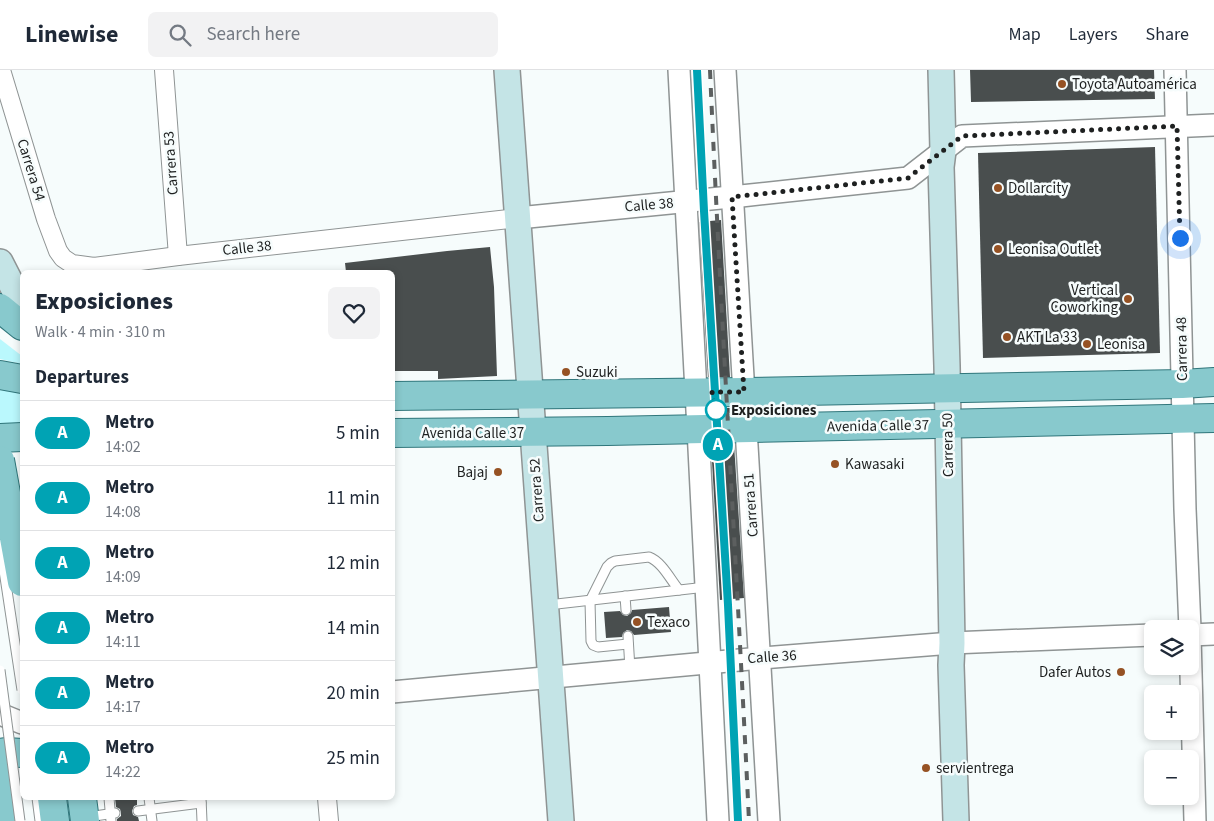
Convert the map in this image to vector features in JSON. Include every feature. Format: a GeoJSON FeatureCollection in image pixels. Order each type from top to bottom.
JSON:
{"type":"FeatureCollection","features":[{"type":"Feature","properties":{"kind":"main road","name":"Carrera 52"},"geometry":{"type":"LineString","coordinates":[[507,70],[561,821]]}},
{"type":"Feature","properties":{"kind":"main road","name":"Carrera 50"},"geometry":{"type":"LineString","coordinates":[[940,70],[943,150],[941,167],[948,424],[951,665],[956,821]]}},
{"type":"Feature","properties":{"kind":"main road"},"geometry":{"type":"LineString","coordinates":[[0,262],[20,301]]}},
{"type":"Feature","properties":{"kind":"main road"},"geometry":{"type":"LineString","coordinates":[[0,308],[20,324]]}},
{"type":"Feature","properties":{"kind":"main road"},"geometry":{"type":"LineString","coordinates":[[0,375],[20,379]]}},
{"type":"Feature","properties":{"kind":"main road"},"geometry":{"type":"LineString","coordinates":[[395,396],[744,392],[1214,382]]}},
{"type":"Feature","properties":{"kind":"main road","name":"Avenida Calle 37"},"geometry":{"type":"LineString","coordinates":[[395,433],[698,429],[1214,418]]}},
{"type":"Feature","properties":{"kind":"main road"},"geometry":{"type":"LineString","coordinates":[[0,438],[20,437]]}},
{"type":"Feature","properties":{"kind":"main road"},"geometry":{"type":"LineString","coordinates":[[0,460],[20,571]]}},
{"type":"Feature","properties":{"kind":"main road"},"geometry":{"type":"LineString","coordinates":[[0,566],[20,561]]}},
{"type":"Feature","properties":{"kind":"main road"},"geometry":{"type":"LineString","coordinates":[[0,754],[6,752],[20,753]]}},
{"type":"Feature","properties":{"kind":"main road"},"geometry":{"type":"LineString","coordinates":[[0,777],[6,821]]}},
{"type":"Feature","properties":{"kind":"main road"},"geometry":{"type":"LineString","coordinates":[[52,800],[55,821]]}},
{"type":"Feature","properties":{"kind":"street","name":"Carrera 54"},"geometry":{"type":"LineString","coordinates":[[1,70],[46,219],[58,251],[63,258],[72,264]]}},
{"type":"Feature","properties":{"kind":"street","name":"Carrera 53"},"geometry":{"type":"LineString","coordinates":[[164,70],[178,256]]}},
{"type":"Feature","properties":{"kind":"street"},"geometry":{"type":"LineString","coordinates":[[679,70],[718,821]]}},
{"type":"Feature","properties":{"kind":"street","name":"Carrera 51"},"geometry":{"type":"LineString","coordinates":[[725,70],[761,658],[769,821]]}},
{"type":"Feature","properties":{"kind":"street","name":"Carrera 48"},"geometry":{"type":"LineString","coordinates":[[1175,70],[1190,620]]}},
{"type":"Feature","properties":{"kind":"street","name":"Calle 38"},"geometry":{"type":"LineString","coordinates":[[72,264],[94,267],[518,218],[908,178],[962,136],[1214,125]]}},
{"type":"Feature","properties":{"kind":"street"},"geometry":{"type":"LineString","coordinates":[[1199,635],[1214,634]]}},
{"type":"Feature","properties":{"kind":"street","name":"Calle 36"},"geometry":{"type":"LineString","coordinates":[[395,692],[761,658],[952,644],[1144,635]]}},
{"type":"Feature","properties":{"kind":"street"},"geometry":{"type":"LineString","coordinates":[[1191,675],[1195,821]]}},
{"type":"Feature","properties":{"kind":"street"},"geometry":{"type":"LineString","coordinates":[[0,714],[20,722]]}},
{"type":"Feature","properties":{"kind":"street"},"geometry":{"type":"LineString","coordinates":[[327,800],[329,821]]}},
{"type":"Feature","properties":{"kind":"lane"},"geometry":{"type":"LineString","coordinates":[[0,544],[20,677]]}},
{"type":"Feature","properties":{"kind":"lane"},"geometry":{"type":"LineString","coordinates":[[630,670],[628,640],[598,647],[592,645],[590,600],[607,567],[616,561],[649,557],[655,560],[678,590]]}},
{"type":"Feature","properties":{"kind":"lane"},"geometry":{"type":"LineString","coordinates":[[545,606],[706,587]]}},
{"type":"Feature","properties":{"kind":"lane"},"geometry":{"type":"LineString","coordinates":[[625,596],[626,610]]}},
{"type":"Feature","properties":{"kind":"lane"},"geometry":{"type":"LineString","coordinates":[[0,670],[20,821]]}},
{"type":"Feature","properties":{"kind":"lane"},"geometry":{"type":"LineString","coordinates":[[37,800],[40,821]]}},
{"type":"Feature","properties":{"kind":"lane"},"geometry":{"type":"LineString","coordinates":[[98,814],[108,800]]}},
{"type":"Feature","properties":{"kind":"lane"},"geometry":{"type":"LineString","coordinates":[[149,800],[152,821]]}},
{"type":"Feature","properties":{"kind":"lane"},"geometry":{"type":"LineString","coordinates":[[138,811],[201,800],[202,821]]}},
{"type":"Feature","properties":{"kind":"shaded area"},"geometry":{"type":"Polygon","coordinates":[[[0,339],[20,354],[20,364],[0,359],[0,339]]]}},
{"type":"Feature","properties":{"kind":"shaded area"},"geometry":{"type":"Polygon","coordinates":[[[0,390],[20,393],[20,423],[0,423],[0,390]]]}},
{"type":"Feature","properties":{"kind":"building","name":"Toyota Autoamérica"},"geometry":{"type":"Polygon","coordinates":[[[970,70],[1154,70],[1155,99],[971,102],[970,70]]]}},
{"type":"Feature","properties":{"kind":"building"},"geometry":{"type":"Polygon","coordinates":[[[1155,147],[1160,353],[983,358],[978,153],[1155,147]]]}},
{"type":"Feature","properties":{"kind":"building"},"geometry":{"type":"Polygon","coordinates":[[[721,220],[730,377],[708,377],[699,222],[721,220]]]}},
{"type":"Feature","properties":{"kind":"building"},"geometry":{"type":"Polygon","coordinates":[[[490,247],[494,287],[497,376],[438,379],[438,371],[395,371],[395,270],[346,270],[345,263],[490,247]]]}},
{"type":"Feature","properties":{"kind":"building"},"geometry":{"type":"Polygon","coordinates":[[[709,408],[732,408],[732,413],[710,413],[709,408]]]}},
{"type":"Feature","properties":{"kind":"building"},"geometry":{"type":"Polygon","coordinates":[[[711,444],[734,444],[744,598],[720,600],[711,444]]]}},
{"type":"Feature","properties":{"kind":"building","name":"Texaco"},"geometry":{"type":"Polygon","coordinates":[[[669,607],[671,632],[634,635],[631,631],[627,630],[623,633],[622,637],[606,638],[604,612],[620,611],[623,615],[627,616],[632,610],[669,607]]]}},
{"type":"Feature","properties":{"kind":"building"},"geometry":{"type":"Polygon","coordinates":[[[115,800],[137,800],[137,805],[134,806],[132,811],[139,821],[117,821],[121,813],[120,809],[116,807],[115,800]]]}},
{"type":"Feature","properties":{"kind":"railway"},"geometry":{"type":"LineString","coordinates":[[697,70],[728,605],[738,821]]}},
{"type":"Feature","properties":{"kind":"railway"},"geometry":{"type":"LineString","coordinates":[[710,70],[749,821]]}},
{"type":"Feature","properties":{"kind":"metro line","name":"A"},"geometry":{"type":"LineString","coordinates":[[697,70],[728,605],[738,821]]}},
{"type":"Feature","properties":{"kind":"place","name":"Toyota Autoamérica"},"geometry":{"type":"Point","coordinates":[1062,84]}},
{"type":"Feature","properties":{"kind":"place","name":"Dollarcity"},"geometry":{"type":"Point","coordinates":[998,188]}},
{"type":"Feature","properties":{"kind":"place","name":"Leonisa Outlet"},"geometry":{"type":"Point","coordinates":[998,249]}},
{"type":"Feature","properties":{"kind":"place","name":"Vertical Coworking"},"geometry":{"type":"Point","coordinates":[1128,299]}},
{"type":"Feature","properties":{"kind":"place","name":"AKT La 33"},"geometry":{"type":"Point","coordinates":[1007,337]}},
{"type":"Feature","properties":{"kind":"place","name":"Leonisa"},"geometry":{"type":"Point","coordinates":[1087,344]}},
{"type":"Feature","properties":{"kind":"place","name":"Suzuki"},"geometry":{"type":"Point","coordinates":[566,372]}},
{"type":"Feature","properties":{"kind":"place","name":"Exposiciones"},"geometry":{"type":"Point","coordinates":[716,410]}},
{"type":"Feature","properties":{"kind":"place","name":"Kawasaki"},"geometry":{"type":"Point","coordinates":[835,464]}},
{"type":"Feature","properties":{"kind":"place","name":"Bajaj"},"geometry":{"type":"Point","coordinates":[498,472]}},
{"type":"Feature","properties":{"kind":"place","name":"Texaco"},"geometry":{"type":"Point","coordinates":[637,622]}},
{"type":"Feature","properties":{"kind":"place","name":"Dafer Autos"},"geometry":{"type":"Point","coordinates":[1121,672]}},
{"type":"Feature","properties":{"kind":"place","name":"servientrega"},"geometry":{"type":"Point","coordinates":[926,768]}},
{"type":"Feature","properties":{"kind":"route"},"geometry":{"type":"LineString","coordinates":[[716,410],[712,392],[744,392],[732,197],[908,178],[962,136],[1177,126],[1180,238]]}}]}
